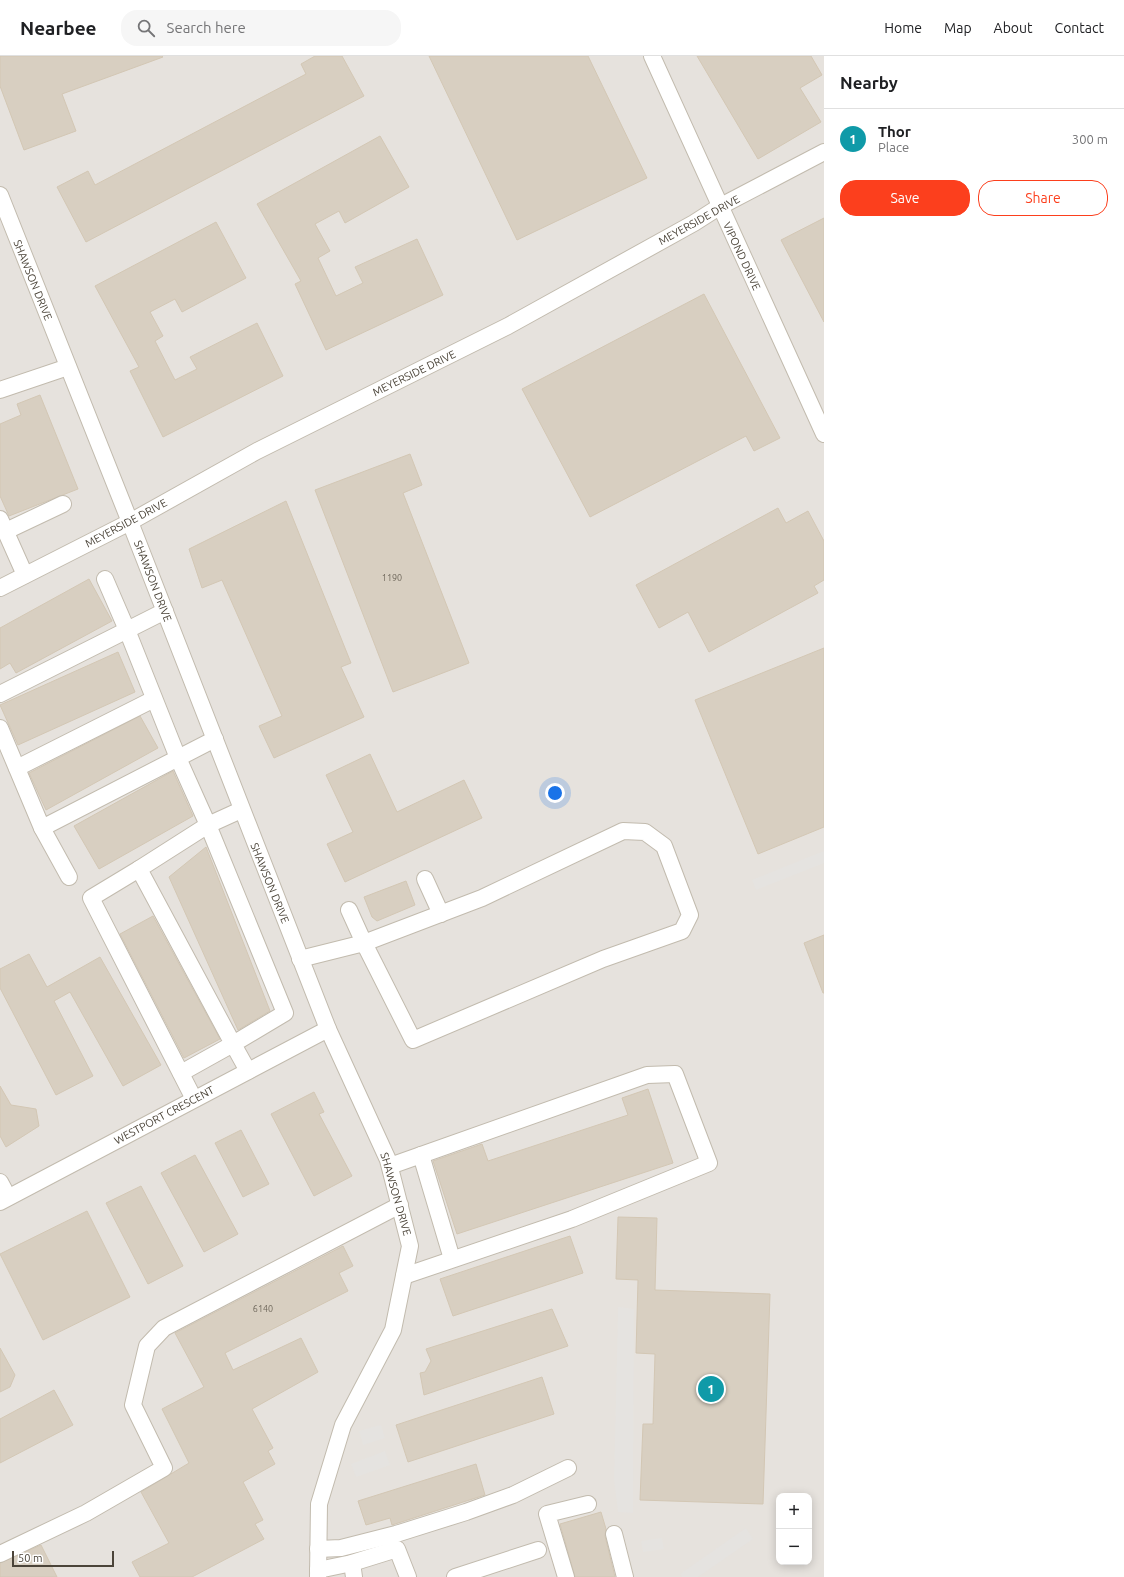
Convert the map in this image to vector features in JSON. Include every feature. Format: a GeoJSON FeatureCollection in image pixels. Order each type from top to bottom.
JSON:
{"type":"FeatureCollection","features":[{"type":"Feature","properties":{"kind":"street","name":"VIPOND DRIVE"},"geometry":{"type":"LineString","coordinates":[[652,56],[719,207],[824,434]]}},
{"type":"Feature","properties":{"kind":"street","name":"MEYERSIDE DRIVE"},"geometry":{"type":"LineString","coordinates":[[0,588],[130,522],[263,448],[508,326],[694,223],[719,207],[824,152]]}},
{"type":"Feature","properties":{"kind":"street","name":"SHAWSON DRIVE"},"geometry":{"type":"LineString","coordinates":[[0,195],[130,522],[241,810],[328,1029],[390,1166],[410,1246],[393,1330],[343,1425],[319,1504],[318,1573]]}},
{"type":"Feature","properties":{"kind":"street"},"geometry":{"type":"LineString","coordinates":[[0,390],[68,367]]}},
{"type":"Feature","properties":{"kind":"street"},"geometry":{"type":"LineString","coordinates":[[25,575],[3,525],[64,504]]}},
{"type":"Feature","properties":{"kind":"street"},"geometry":{"type":"LineString","coordinates":[[105,579],[285,1013],[234,1044],[181,1072]]}},
{"type":"Feature","properties":{"kind":"street"},"geometry":{"type":"LineString","coordinates":[[0,694],[165,611]]}},
{"type":"Feature","properties":{"kind":"street"},"geometry":{"type":"LineString","coordinates":[[17,768],[154,699]]}},
{"type":"Feature","properties":{"kind":"street"},"geometry":{"type":"LineString","coordinates":[[0,728],[42,828],[70,877]]}},
{"type":"Feature","properties":{"kind":"street"},"geometry":{"type":"LineString","coordinates":[[42,828],[214,739]]}},
{"type":"Feature","properties":{"kind":"street"},"geometry":{"type":"LineString","coordinates":[[194,1099],[91,898],[208,825],[241,810]]}},
{"type":"Feature","properties":{"kind":"street"},"geometry":{"type":"LineString","coordinates":[[300,959],[364,943],[482,898],[623,831],[645,832],[664,846],[690,915],[682,931],[603,959],[413,1040],[364,943],[349,910]]}},
{"type":"Feature","properties":{"kind":"street"},"geometry":{"type":"LineString","coordinates":[[139,869],[248,1071]]}},
{"type":"Feature","properties":{"kind":"street"},"geometry":{"type":"LineString","coordinates":[[425,879],[441,914]]}},
{"type":"Feature","properties":{"kind":"street","name":"WESTPORT CRESCENT"},"geometry":{"type":"LineString","coordinates":[[4,1199],[328,1029]]}},
{"type":"Feature","properties":{"kind":"street"},"geometry":{"type":"LineString","coordinates":[[390,1166],[647,1075],[675,1074],[709,1164],[572,1219],[404,1276]]}},
{"type":"Feature","properties":{"kind":"street"},"geometry":{"type":"LineString","coordinates":[[421,1155],[452,1259]]}},
{"type":"Feature","properties":{"kind":"street"},"geometry":{"type":"LineString","coordinates":[[0,1182],[4,1199]]}},
{"type":"Feature","properties":{"kind":"street"},"geometry":{"type":"LineString","coordinates":[[0,1554],[86,1513],[164,1468],[132,1406],[147,1346],[164,1328],[400,1205]]}},
{"type":"Feature","properties":{"kind":"street"},"geometry":{"type":"LineString","coordinates":[[318,1549],[341,1548],[396,1534],[466,1512],[513,1495],[568,1468]]}},
{"type":"Feature","properties":{"kind":"street"},"geometry":{"type":"LineString","coordinates":[[566,1577],[547,1514],[588,1504]]}},
{"type":"Feature","properties":{"kind":"street"},"geometry":{"type":"LineString","coordinates":[[614,1534],[625,1577]]}},
{"type":"Feature","properties":{"kind":"street"},"geometry":{"type":"LineString","coordinates":[[318,1573],[353,1570],[397,1549],[408,1577]]}},
{"type":"Feature","properties":{"kind":"street"},"geometry":{"type":"LineString","coordinates":[[455,1577],[538,1550]]}},
{"type":"Feature","properties":{"kind":"shaded area"},"geometry":{"type":"Polygon","coordinates":[[[0,56],[824,56],[824,1577],[0,1577],[0,56]]]}},
{"type":"Feature","properties":{"kind":"shaded area"},"geometry":{"type":"Polygon","coordinates":[[[824,851],[824,863],[756,890],[752,880],[824,851]]]}},
{"type":"Feature","properties":{"kind":"shaded area"},"geometry":{"type":"Polygon","coordinates":[[[618,1307],[634,1309],[633,1513],[618,1512],[614,1480],[618,1307]]]}},
{"type":"Feature","properties":{"kind":"shaded area"},"geometry":{"type":"Polygon","coordinates":[[[381,1425],[385,1438],[363,1445],[359,1431],[381,1425]]]}},
{"type":"Feature","properties":{"kind":"shaded area"},"geometry":{"type":"Polygon","coordinates":[[[385,1451],[390,1465],[356,1477],[351,1464],[385,1451]]]}},
{"type":"Feature","properties":{"kind":"shaded area"},"geometry":{"type":"Polygon","coordinates":[[[746,1528],[753,1539],[698,1577],[682,1577],[680,1574],[746,1528]]]}},
{"type":"Feature","properties":{"kind":"shaded area"},"geometry":{"type":"Polygon","coordinates":[[[662,1538],[664,1549],[643,1552],[641,1541],[662,1538]]]}},
{"type":"Feature","properties":{"kind":"building"},"geometry":{"type":"Polygon","coordinates":[[[0,56],[163,57],[62,94],[76,131],[24,150],[0,86],[0,56]]]}},
{"type":"Feature","properties":{"kind":"building"},"geometry":{"type":"Polygon","coordinates":[[[315,56],[342,56],[364,96],[86,242],[57,187],[88,171],[95,185],[306,74],[301,64],[315,56]]]}},
{"type":"Feature","properties":{"kind":"building"},"geometry":{"type":"Polygon","coordinates":[[[429,56],[588,56],[647,178],[517,240],[429,56]]]}},
{"type":"Feature","properties":{"kind":"building"},"geometry":{"type":"Polygon","coordinates":[[[697,56],[811,56],[822,75],[800,88],[821,122],[758,159],[697,56]]]}},
{"type":"Feature","properties":{"kind":"building"},"geometry":{"type":"Polygon","coordinates":[[[380,136],[409,187],[345,223],[339,211],[315,224],[330,251],[318,258],[336,296],[363,283],[355,267],[417,239],[443,295],[326,350],[295,284],[301,281],[257,204],[380,136]]]}},
{"type":"Feature","properties":{"kind":"building"},"geometry":{"type":"Polygon","coordinates":[[[824,218],[824,322],[781,240],[824,218]]]}},
{"type":"Feature","properties":{"kind":"building"},"geometry":{"type":"Polygon","coordinates":[[[216,222],[246,278],[182,312],[175,299],[150,312],[163,336],[155,341],[175,380],[197,369],[190,357],[257,323],[283,376],[163,437],[130,371],[139,367],[95,286],[216,222]]]}},
{"type":"Feature","properties":{"kind":"building"},"geometry":{"type":"Polygon","coordinates":[[[704,294],[780,438],[754,451],[746,436],[590,517],[522,389],[704,294]]]}},
{"type":"Feature","properties":{"kind":"building"},"geometry":{"type":"Polygon","coordinates":[[[40,395],[78,489],[9,516],[0,496],[0,424],[21,415],[17,404],[40,395]]]}},
{"type":"Feature","properties":{"kind":"building"},"geometry":{"type":"Polygon","coordinates":[[[410,454],[422,485],[403,493],[469,663],[393,692],[315,490],[410,454]]]}},
{"type":"Feature","properties":{"kind":"building"},"geometry":{"type":"Polygon","coordinates":[[[286,501],[351,663],[341,667],[364,717],[274,758],[259,726],[282,716],[222,580],[202,588],[189,549],[286,501]]]}},
{"type":"Feature","properties":{"kind":"building"},"geometry":{"type":"Polygon","coordinates":[[[778,508],[786,523],[808,511],[824,541],[824,580],[814,586],[818,593],[709,652],[688,612],[659,628],[636,585],[778,508]]]}},
{"type":"Feature","properties":{"kind":"building"},"geometry":{"type":"Polygon","coordinates":[[[89,579],[112,621],[16,673],[10,663],[0,669],[0,628],[89,579]]]}},
{"type":"Feature","properties":{"kind":"building"},"geometry":{"type":"Polygon","coordinates":[[[824,648],[824,827],[758,854],[695,700],[824,648]]]}},
{"type":"Feature","properties":{"kind":"building"},"geometry":{"type":"Polygon","coordinates":[[[118,652],[135,692],[18,745],[0,705],[118,652]]]}},
{"type":"Feature","properties":{"kind":"building"},"geometry":{"type":"Polygon","coordinates":[[[140,716],[158,748],[46,810],[29,773],[140,716]]]}},
{"type":"Feature","properties":{"kind":"building"},"geometry":{"type":"Polygon","coordinates":[[[370,754],[397,812],[464,780],[482,818],[345,882],[327,844],[353,832],[326,775],[370,754]]]}},
{"type":"Feature","properties":{"kind":"building"},"geometry":{"type":"Polygon","coordinates":[[[173,771],[193,816],[99,869],[74,826],[173,771]]]}},
{"type":"Feature","properties":{"kind":"building"},"geometry":{"type":"Polygon","coordinates":[[[206,847],[270,1011],[238,1030],[169,877],[206,847]]]}},
{"type":"Feature","properties":{"kind":"building"},"geometry":{"type":"Polygon","coordinates":[[[406,881],[415,905],[377,921],[372,917],[364,897],[406,881]]]}},
{"type":"Feature","properties":{"kind":"building"},"geometry":{"type":"Polygon","coordinates":[[[153,916],[220,1039],[184,1058],[120,934],[153,916]]]}},
{"type":"Feature","properties":{"kind":"building"},"geometry":{"type":"Polygon","coordinates":[[[824,935],[824,993],[823,993],[804,943],[824,935]]]}},
{"type":"Feature","properties":{"kind":"building"},"geometry":{"type":"Polygon","coordinates":[[[29,954],[47,987],[100,957],[161,1065],[123,1086],[70,992],[54,1001],[93,1076],[56,1095],[0,988],[0,969],[29,954]]]}},
{"type":"Feature","properties":{"kind":"building"},"geometry":{"type":"Polygon","coordinates":[[[0,1086],[11,1105],[36,1109],[39,1126],[6,1147],[0,1136],[0,1086]]]}},
{"type":"Feature","properties":{"kind":"building"},"geometry":{"type":"Polygon","coordinates":[[[648,1089],[673,1163],[457,1234],[433,1161],[482,1144],[488,1161],[628,1115],[622,1098],[648,1089]]]}},
{"type":"Feature","properties":{"kind":"building"},"geometry":{"type":"Polygon","coordinates":[[[314,1092],[324,1112],[319,1114],[352,1176],[314,1196],[271,1114],[314,1092]]]}},
{"type":"Feature","properties":{"kind":"building"},"geometry":{"type":"Polygon","coordinates":[[[241,1130],[269,1184],[243,1197],[215,1143],[241,1130]]]}},
{"type":"Feature","properties":{"kind":"building"},"geometry":{"type":"Polygon","coordinates":[[[195,1155],[238,1234],[204,1252],[161,1173],[195,1155]]]}},
{"type":"Feature","properties":{"kind":"building"},"geometry":{"type":"Polygon","coordinates":[[[141,1186],[183,1266],[148,1284],[106,1203],[141,1186]]]}},
{"type":"Feature","properties":{"kind":"building"},"geometry":{"type":"Polygon","coordinates":[[[87,1211],[130,1297],[43,1340],[0,1254],[87,1211]]]}},
{"type":"Feature","properties":{"kind":"building"},"geometry":{"type":"Polygon","coordinates":[[[618,1217],[657,1218],[655,1290],[770,1294],[763,1504],[640,1500],[643,1424],[653,1424],[655,1354],[636,1353],[638,1280],[616,1279],[618,1217]]]}},
{"type":"Feature","properties":{"kind":"building"},"geometry":{"type":"Polygon","coordinates":[[[570,1236],[583,1273],[453,1316],[440,1279],[570,1236]]]}},
{"type":"Feature","properties":{"kind":"building"},"geometry":{"type":"Polygon","coordinates":[[[343,1246],[353,1266],[339,1273],[348,1291],[225,1353],[233,1370],[301,1338],[318,1372],[252,1409],[273,1448],[268,1451],[275,1464],[243,1482],[263,1520],[255,1524],[264,1539],[192,1577],[140,1577],[132,1562],[169,1543],[141,1492],[189,1463],[162,1409],[204,1387],[175,1333],[343,1246]]]}},
{"type":"Feature","properties":{"kind":"building"},"geometry":{"type":"Polygon","coordinates":[[[552,1309],[568,1346],[424,1395],[420,1373],[425,1372],[431,1361],[426,1349],[552,1309]]]}},
{"type":"Feature","properties":{"kind":"building"},"geometry":{"type":"Polygon","coordinates":[[[0,1348],[15,1375],[10,1387],[0,1392],[0,1348]]]}},
{"type":"Feature","properties":{"kind":"building"},"geometry":{"type":"Polygon","coordinates":[[[542,1377],[554,1414],[408,1462],[396,1425],[542,1377]]]}},
{"type":"Feature","properties":{"kind":"building"},"geometry":{"type":"Polygon","coordinates":[[[54,1390],[73,1425],[0,1463],[0,1419],[54,1390]]]}},
{"type":"Feature","properties":{"kind":"building"},"geometry":{"type":"Polygon","coordinates":[[[476,1464],[485,1495],[392,1525],[390,1518],[366,1525],[358,1501],[476,1464]]]}},
{"type":"Feature","properties":{"kind":"building"},"geometry":{"type":"Polygon","coordinates":[[[601,1512],[606,1529],[605,1536],[615,1577],[575,1577],[560,1524],[601,1512]]]}},
{"type":"Feature","properties":{"kind":"building"},"geometry":{"type":"Polygon","coordinates":[[[41,1545],[57,1577],[0,1577],[0,1563],[41,1545]]]}},
{"type":"Feature","properties":{"kind":"place","name":"Thor"},"geometry":{"type":"Point","coordinates":[711,1389]}}]}
